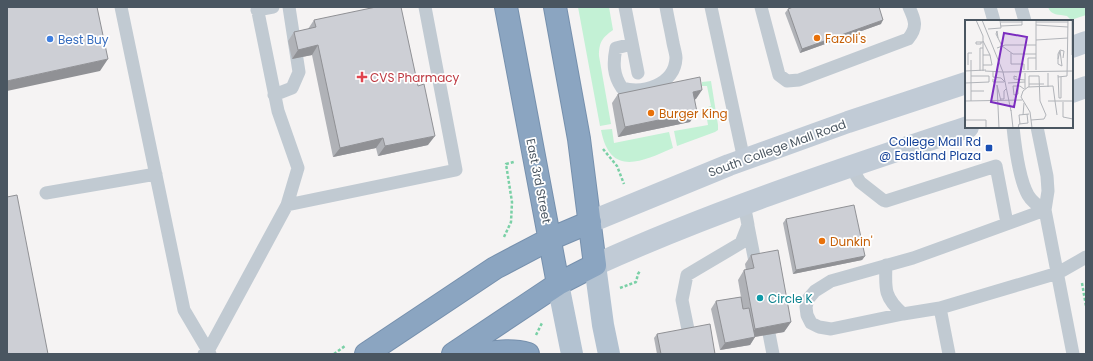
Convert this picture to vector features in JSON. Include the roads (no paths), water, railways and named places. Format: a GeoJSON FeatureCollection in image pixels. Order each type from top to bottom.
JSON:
{"type":"FeatureCollection","features":[{"type":"Feature","properties":{"kind":"highway","name":"East 3rd Street"},"geometry":{"type":"LineString","coordinates":[[506,7],[558,284]]}},
{"type":"Feature","properties":{"kind":"highway"},"geometry":{"type":"LineString","coordinates":[[454,354],[558,284],[595,265],[579,139],[555,7]]}},
{"type":"Feature","properties":{"kind":"highway"},"geometry":{"type":"LineString","coordinates":[[356,350],[495,268],[550,239],[590,222]]}},
{"type":"Feature","properties":{"kind":"highway"},"geometry":{"type":"LineString","coordinates":[[479,354],[507,351],[528,354]]}},
{"type":"Feature","properties":{"kind":"main road"},"geometry":{"type":"LineString","coordinates":[[1073,47],[1086,42]]}},
{"type":"Feature","properties":{"kind":"main road","name":"South College Mall Road"},"geometry":{"type":"LineString","coordinates":[[590,222],[692,179],[965,82]]}},
{"type":"Feature","properties":{"kind":"main road"},"geometry":{"type":"LineString","coordinates":[[1073,92],[1086,87]]}},
{"type":"Feature","properties":{"kind":"main road"},"geometry":{"type":"LineString","coordinates":[[608,354],[595,265],[643,244],[744,204],[965,128]]}},
{"type":"Feature","properties":{"kind":"main road","name":"East 3rd Street"},"geometry":{"type":"LineString","coordinates":[[558,284],[572,354]]}},
{"type":"Feature","properties":{"kind":"lane"},"geometry":{"type":"LineString","coordinates":[[121,7],[184,310],[207,353]]}},
{"type":"Feature","properties":{"kind":"lane"},"geometry":{"type":"LineString","coordinates":[[207,353],[287,205],[298,168],[278,111],[257,9],[272,7]]}},
{"type":"Feature","properties":{"kind":"lane"},"geometry":{"type":"LineString","coordinates":[[274,95],[292,88],[299,72],[289,7]]}},
{"type":"Feature","properties":{"kind":"lane"},"geometry":{"type":"LineString","coordinates":[[287,205],[456,170],[425,7]]}},
{"type":"Feature","properties":{"kind":"lane"},"geometry":{"type":"LineString","coordinates":[[625,7],[638,73]]}},
{"type":"Feature","properties":{"kind":"lane"},"geometry":{"type":"LineString","coordinates":[[632,44],[616,48],[614,70],[616,80],[622,88],[637,90],[658,85],[665,80],[674,69],[676,58],[666,7]]}},
{"type":"Feature","properties":{"kind":"lane"},"geometry":{"type":"LineString","coordinates":[[711,7],[744,160]]}},
{"type":"Feature","properties":{"kind":"lane"},"geometry":{"type":"LineString","coordinates":[[761,7],[779,75],[787,81],[799,80],[908,38],[914,32],[915,19],[909,7]]}},
{"type":"Feature","properties":{"kind":"lane"},"geometry":{"type":"LineString","coordinates":[[990,7],[994,20]]}},
{"type":"Feature","properties":{"kind":"lane"},"geometry":{"type":"LineString","coordinates":[[1021,7],[1025,20]]}},
{"type":"Feature","properties":{"kind":"lane"},"geometry":{"type":"LineString","coordinates":[[1013,128],[1022,180],[1028,196],[1045,210]]}},
{"type":"Feature","properties":{"kind":"lane"},"geometry":{"type":"LineString","coordinates":[[1037,128],[1048,184],[1045,210],[1073,354]]}},
{"type":"Feature","properties":{"kind":"lane"},"geometry":{"type":"LineString","coordinates":[[851,167],[860,182],[886,201],[996,166],[1007,223]]}},
{"type":"Feature","properties":{"kind":"lane"},"geometry":{"type":"LineString","coordinates":[[46,193],[156,174]]}},
{"type":"Feature","properties":{"kind":"lane"},"geometry":{"type":"LineString","coordinates":[[744,204],[760,286]]}},
{"type":"Feature","properties":{"kind":"lane"},"geometry":{"type":"LineString","coordinates":[[1045,210],[913,258],[831,281],[815,291],[808,299],[806,315],[811,323],[819,327],[831,329],[940,308],[1058,273],[1086,257]]}},
{"type":"Feature","properties":{"kind":"lane"},"geometry":{"type":"LineString","coordinates":[[692,354],[682,300],[687,275],[741,243],[748,226]]}},
{"type":"Feature","properties":{"kind":"lane"},"geometry":{"type":"LineString","coordinates":[[886,265],[885,289],[894,306],[903,314]]}},
{"type":"Feature","properties":{"kind":"lane"},"geometry":{"type":"LineString","coordinates":[[940,308],[949,354]]}},
{"type":"Feature","properties":{"kind":"lane"},"geometry":{"type":"LineString","coordinates":[[764,309],[773,354]]}},
{"type":"Feature","properties":{"kind":"place","name":"Fazoli's"},"geometry":{"type":"Point","coordinates":[817,38]}},
{"type":"Feature","properties":{"kind":"place","name":"Best Buy"},"geometry":{"type":"Point","coordinates":[50,39]}},
{"type":"Feature","properties":{"kind":"place","name":"CVS Pharmacy"},"geometry":{"type":"Point","coordinates":[362,77]}},
{"type":"Feature","properties":{"kind":"place","name":"Burger King"},"geometry":{"type":"Point","coordinates":[651,113]}},
{"type":"Feature","properties":{"kind":"place","name":"College Mall Rd @ Eastland Plaza"},"geometry":{"type":"Point","coordinates":[989,148]}},
{"type":"Feature","properties":{"kind":"place","name":"Dunkin'"},"geometry":{"type":"Point","coordinates":[822,241]}},
{"type":"Feature","properties":{"kind":"place","name":"Circle K"},"geometry":{"type":"Point","coordinates":[760,298]}}]}
